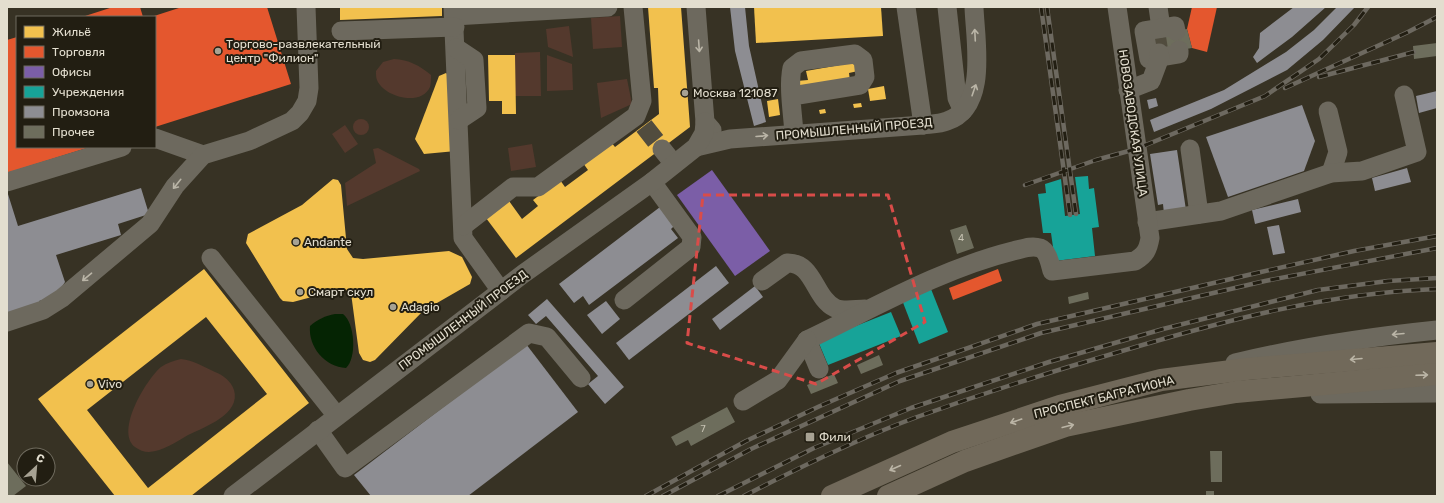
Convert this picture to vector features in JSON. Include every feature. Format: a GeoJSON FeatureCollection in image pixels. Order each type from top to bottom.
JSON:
{"type":"FeatureCollection","features":[{"type":"Feature","properties":{"kind":"main road","name":"ПРОСПЕКТ БАГРАТИОНА"},"geometry":{"type":"LineString","coordinates":[[832,496],[952,442],[1060,406],[1161,380],[1247,369],[1437,353]]}},
{"type":"Feature","properties":{"kind":"main road","name":"ПРОСПЕКТ БАГРАТИОНА"},"geometry":{"type":"LineString","coordinates":[[888,496],[965,462],[1065,426],[1189,400],[1236,392],[1437,374]]}},
{"type":"Feature","properties":{"kind":"street"},"geometry":{"type":"LineString","coordinates":[[7,322],[43,310],[62,298],[150,224],[175,186],[203,155],[249,141],[292,121],[300,113],[307,101],[309,88],[306,7]]}},
{"type":"Feature","properties":{"kind":"street"},"geometry":{"type":"LineString","coordinates":[[341,31],[454,17],[608,7]]}},
{"type":"Feature","properties":{"kind":"street"},"geometry":{"type":"LineString","coordinates":[[463,226],[513,187],[538,187],[640,121],[642,101],[632,7]]}},
{"type":"Feature","properties":{"kind":"street","name":"ПРОМЫШЛЕННЫЙ ПРОЕЗД"},"geometry":{"type":"LineString","coordinates":[[233,496],[500,291],[652,182],[696,147],[704,133],[705,122],[696,7]]}},
{"type":"Feature","properties":{"kind":"street"},"geometry":{"type":"LineString","coordinates":[[906,7],[923,125]]}},
{"type":"Feature","properties":{"kind":"street"},"geometry":{"type":"LineString","coordinates":[[947,7],[957,98],[963,111]]}},
{"type":"Feature","properties":{"kind":"street","name":"ПРОМЫШЛЕННЫЙ ПРОЕЗД"},"geometry":{"type":"LineString","coordinates":[[696,147],[730,139],[923,125],[948,121],[963,111],[969,104],[977,81],[974,7]]}},
{"type":"Feature","properties":{"kind":"street","name":"НОВОЗАВОДСКАЯ УЛИЦА"},"geometry":{"type":"LineString","coordinates":[[1117,7],[1148,230]]}},
{"type":"Feature","properties":{"kind":"street"},"geometry":{"type":"LineString","coordinates":[[1128,90],[1151,81],[1167,53],[1149,59],[1144,31],[1163,31],[1158,7]]}},
{"type":"Feature","properties":{"kind":"street"},"geometry":{"type":"LineString","coordinates":[[454,17],[463,238],[500,291]]}},
{"type":"Feature","properties":{"kind":"street"},"geometry":{"type":"LineString","coordinates":[[743,401],[778,380],[807,340],[942,275],[1009,252],[1032,247],[1042,248],[1046,253],[1052,271],[1135,261],[1143,256],[1148,250],[1148,230],[1199,214],[1220,211],[1331,173],[1362,171],[1417,152],[1404,95]]}},
{"type":"Feature","properties":{"kind":"street"},"geometry":{"type":"LineString","coordinates":[[792,96],[794,134]]}},
{"type":"Feature","properties":{"kind":"street"},"geometry":{"type":"LineString","coordinates":[[1328,111],[1338,152],[1331,173]]}},
{"type":"Feature","properties":{"kind":"street"},"geometry":{"type":"LineString","coordinates":[[705,122],[718,135],[730,139]]}},
{"type":"Feature","properties":{"kind":"street"},"geometry":{"type":"LineString","coordinates":[[156,138],[203,155]]}},
{"type":"Feature","properties":{"kind":"street"},"geometry":{"type":"LineString","coordinates":[[7,182],[119,148]]}},
{"type":"Feature","properties":{"kind":"street"},"geometry":{"type":"LineString","coordinates":[[662,149],[674,164]]}},
{"type":"Feature","properties":{"kind":"street"},"geometry":{"type":"LineString","coordinates":[[1190,149],[1199,214]]}},
{"type":"Feature","properties":{"kind":"street"},"geometry":{"type":"LineString","coordinates":[[624,300],[691,247],[693,242],[692,237],[661,192],[652,182]]}},
{"type":"Feature","properties":{"kind":"street"},"geometry":{"type":"LineString","coordinates":[[212,258],[337,416]]}},
{"type":"Feature","properties":{"kind":"street"},"geometry":{"type":"LineString","coordinates":[[762,281],[787,263],[793,263],[802,267],[829,304],[836,309],[872,309]]}},
{"type":"Feature","properties":{"kind":"street"},"geometry":{"type":"LineString","coordinates":[[1161,380],[1282,352],[1379,336],[1437,330]]}},
{"type":"Feature","properties":{"kind":"street"},"geometry":{"type":"LineString","coordinates":[[318,430],[345,468],[528,333],[547,337],[581,378]]}},
{"type":"Feature","properties":{"kind":"street"},"geometry":{"type":"LineString","coordinates":[[807,340],[819,369]]}},
{"type":"Feature","properties":{"kind":"street"},"geometry":{"type":"LineString","coordinates":[[1189,400],[1344,393],[1437,393]]}},
{"type":"Feature","properties":{"kind":"highlighted area"},"geometry":{"type":"Polygon","coordinates":[[[703,195],[888,195],[925,322],[816,384],[687,343],[703,195]]]}},
{"type":"Feature","properties":{"kind":"shaded area"},"geometry":{"type":"Polygon","coordinates":[[[620,16],[622,47],[593,49],[591,18],[620,16]]]}},
{"type":"Feature","properties":{"kind":"shaded area"},"geometry":{"type":"Polygon","coordinates":[[[569,26],[573,57],[548,47],[546,29],[569,26]]]}},
{"type":"Feature","properties":{"kind":"shaded area"},"geometry":{"type":"Polygon","coordinates":[[[540,52],[541,96],[515,96],[515,53],[540,52]]]}},
{"type":"Feature","properties":{"kind":"shaded area"},"geometry":{"type":"Polygon","coordinates":[[[547,55],[572,64],[573,90],[547,91],[547,55]]]}},
{"type":"Feature","properties":{"kind":"shaded area"},"geometry":{"type":"Polygon","coordinates":[[[394,59],[414,64],[431,75],[430,87],[425,93],[419,97],[403,97],[394,95],[381,86],[377,79],[376,71],[383,62],[394,59]]]}},
{"type":"Feature","properties":{"kind":"shaded area"},"geometry":{"type":"Polygon","coordinates":[[[627,79],[632,104],[601,118],[597,83],[627,79]]]}},
{"type":"Feature","properties":{"kind":"shaded area"},"geometry":{"type":"Polygon","coordinates":[[[361,119],[368,124],[369,127],[364,134],[361,135],[354,130],[353,127],[358,120],[361,119]]]}},
{"type":"Feature","properties":{"kind":"shaded area"},"geometry":{"type":"Polygon","coordinates":[[[345,125],[358,144],[345,153],[332,134],[345,125]]]}},
{"type":"Feature","properties":{"kind":"shaded area"},"geometry":{"type":"Polygon","coordinates":[[[532,144],[536,167],[511,171],[508,148],[532,144]]]}},
{"type":"Feature","properties":{"kind":"shaded area"},"geometry":{"type":"Polygon","coordinates":[[[378,148],[419,169],[420,171],[347,206],[345,183],[376,163],[373,149],[378,148]]]}},
{"type":"Feature","properties":{"kind":"shaded area"},"geometry":{"type":"Polygon","coordinates":[[[335,314],[343,314],[347,318],[352,332],[352,357],[346,368],[338,367],[325,360],[315,348],[310,334],[310,326],[322,318],[335,314]]]}},
{"type":"Feature","properties":{"kind":"shaded area"},"geometry":{"type":"Polygon","coordinates":[[[181,359],[198,364],[224,377],[231,384],[234,390],[235,398],[232,406],[227,413],[212,424],[169,446],[159,450],[147,452],[140,450],[135,447],[130,440],[130,418],[135,406],[148,383],[161,367],[170,362],[181,359]]]}},
{"type":"Feature","properties":{"kind":"building: Жильё"},"geometry":{"type":"Polygon","coordinates":[[[340,7],[442,7],[442,16],[340,20],[340,7]]]}},
{"type":"Feature","properties":{"kind":"building: Жильё"},"geometry":{"type":"Polygon","coordinates":[[[648,7],[681,7],[690,127],[516,258],[486,218],[509,201],[522,219],[538,206],[533,200],[560,180],[565,187],[588,170],[583,163],[611,142],[615,147],[659,114],[658,88],[654,88],[648,7]]]}},
{"type":"Feature","properties":{"kind":"building: Жильё"},"geometry":{"type":"Polygon","coordinates":[[[754,7],[881,7],[883,36],[756,43],[754,7]]]}},
{"type":"Feature","properties":{"kind":"building: Жильё"},"geometry":{"type":"Polygon","coordinates":[[[488,55],[515,55],[516,114],[502,114],[502,101],[489,101],[488,55]]]}},
{"type":"Feature","properties":{"kind":"building: Жильё"},"geometry":{"type":"Polygon","coordinates":[[[857,62],[858,71],[849,73],[850,81],[799,90],[797,81],[808,80],[806,71],[857,62]]]}},
{"type":"Feature","properties":{"kind":"building: Жильё"},"geometry":{"type":"Polygon","coordinates":[[[446,73],[452,78],[456,151],[424,154],[415,139],[439,76],[446,73]]]}},
{"type":"Feature","properties":{"kind":"building: Жильё"},"geometry":{"type":"Polygon","coordinates":[[[884,86],[886,99],[870,101],[868,89],[884,86]]]}},
{"type":"Feature","properties":{"kind":"building: Жильё"},"geometry":{"type":"Polygon","coordinates":[[[778,99],[780,115],[769,117],[767,101],[778,99]]]}},
{"type":"Feature","properties":{"kind":"building: Жильё"},"geometry":{"type":"Polygon","coordinates":[[[861,103],[862,107],[854,108],[853,104],[861,103]]]}},
{"type":"Feature","properties":{"kind":"building: Жильё"},"geometry":{"type":"Polygon","coordinates":[[[825,109],[826,113],[820,114],[819,110],[825,109]]]}},
{"type":"Feature","properties":{"kind":"building: Жильё"},"geometry":{"type":"Polygon","coordinates":[[[333,179],[338,180],[341,185],[347,249],[353,258],[363,259],[449,251],[462,257],[472,277],[470,284],[423,311],[375,360],[370,362],[363,360],[359,353],[351,293],[342,289],[293,302],[283,301],[246,243],[248,234],[302,205],[333,179]]]}},
{"type":"Feature","properties":{"kind":"building: Жильё","name":"Vivo"},"geometry":{"type":"Polygon","coordinates":[[[204,269],[309,403],[191,496],[115,496],[38,399],[204,269]],[[206,317],[87,410],[148,488],[267,394],[206,317]]]}},
{"type":"Feature","properties":{"kind":"building: Торговля"},"geometry":{"type":"Polygon","coordinates":[[[113,7],[140,7],[143,16],[85,16],[113,7]]]}},
{"type":"Feature","properties":{"kind":"building: Торговля","name":"Торгово-развлекательный центр \"Филион\""},"geometry":{"type":"Polygon","coordinates":[[[182,7],[267,7],[291,84],[156,127],[156,16],[154,16],[182,7]]]}},
{"type":"Feature","properties":{"kind":"building: Торговля"},"geometry":{"type":"Polygon","coordinates":[[[1192,7],[1217,7],[1207,52],[1192,48],[1187,29],[1192,7]]]}},
{"type":"Feature","properties":{"kind":"building: Торговля"},"geometry":{"type":"Polygon","coordinates":[[[16,37],[16,148],[87,148],[7,173],[7,40],[16,37]]]}},
{"type":"Feature","properties":{"kind":"building: Торговля"},"geometry":{"type":"Polygon","coordinates":[[[998,269],[1002,281],[953,300],[949,288],[998,269]]]}},
{"type":"Feature","properties":{"kind":"building: Офисы"},"geometry":{"type":"Polygon","coordinates":[[[712,170],[770,251],[735,276],[677,195],[712,170]]]}},
{"type":"Feature","properties":{"kind":"building: Учреждения"},"geometry":{"type":"Polygon","coordinates":[[[1088,176],[1089,189],[1094,188],[1099,227],[1092,228],[1095,256],[1055,261],[1051,233],[1043,233],[1038,194],[1046,193],[1045,184],[1061,179],[1065,216],[1080,214],[1075,177],[1088,176]]]}},
{"type":"Feature","properties":{"kind":"building: Учреждения"},"geometry":{"type":"Polygon","coordinates":[[[931,289],[948,332],[919,344],[902,300],[931,289]]]}},
{"type":"Feature","properties":{"kind":"building: Учреждения"},"geometry":{"type":"Polygon","coordinates":[[[891,312],[901,336],[828,365],[818,341],[891,312]]]}},
{"type":"Feature","properties":{"kind":"building: Промзона"},"geometry":{"type":"Polygon","coordinates":[[[730,7],[745,7],[749,46],[766,122],[754,126],[735,51],[730,7]]]}},
{"type":"Feature","properties":{"kind":"building: Промзона"},"geometry":{"type":"Polygon","coordinates":[[[1294,7],[1326,7],[1292,37],[1257,63],[1253,57],[1259,48],[1260,33],[1294,7]]]}},
{"type":"Feature","properties":{"kind":"building: Промзона"},"geometry":{"type":"Polygon","coordinates":[[[1337,7],[1355,7],[1323,40],[1287,70],[1211,109],[1154,132],[1150,120],[1224,90],[1286,52],[1314,30],[1337,7]]]}},
{"type":"Feature","properties":{"kind":"building: Промзона"},"geometry":{"type":"Polygon","coordinates":[[[1437,91],[1437,108],[1419,113],[1416,96],[1437,91]]]}},
{"type":"Feature","properties":{"kind":"building: Промзона"},"geometry":{"type":"Polygon","coordinates":[[[1156,98],[1158,106],[1149,109],[1147,100],[1156,98]]]}},
{"type":"Feature","properties":{"kind":"building: Промзона"},"geometry":{"type":"Polygon","coordinates":[[[1302,105],[1315,141],[1304,171],[1228,197],[1206,137],[1302,105]]]}},
{"type":"Feature","properties":{"kind":"building: Промзона"},"geometry":{"type":"Polygon","coordinates":[[[1177,150],[1186,210],[1164,214],[1163,204],[1158,205],[1150,154],[1177,150]]]}},
{"type":"Feature","properties":{"kind":"building: Промзона"},"geometry":{"type":"Polygon","coordinates":[[[1407,168],[1411,182],[1375,191],[1372,178],[1407,168]]]}},
{"type":"Feature","properties":{"kind":"building: Промзона"},"geometry":{"type":"Polygon","coordinates":[[[141,188],[149,214],[118,224],[121,235],[56,255],[65,282],[56,296],[39,301],[40,306],[7,316],[7,191],[18,226],[141,188]]]}},
{"type":"Feature","properties":{"kind":"building: Промзона"},"geometry":{"type":"Polygon","coordinates":[[[1298,199],[1301,212],[1255,224],[1252,210],[1298,199]]]}},
{"type":"Feature","properties":{"kind":"building: Промзона"},"geometry":{"type":"Polygon","coordinates":[[[660,207],[674,226],[671,229],[678,238],[589,305],[583,296],[574,303],[559,284],[660,207]]]}},
{"type":"Feature","properties":{"kind":"building: Промзона"},"geometry":{"type":"Polygon","coordinates":[[[1279,225],[1285,253],[1273,255],[1267,227],[1279,225]]]}},
{"type":"Feature","properties":{"kind":"building: Промзона"},"geometry":{"type":"Polygon","coordinates":[[[716,266],[729,283],[629,360],[616,343],[716,266]]]}},
{"type":"Feature","properties":{"kind":"building: Промзона"},"geometry":{"type":"Polygon","coordinates":[[[755,286],[763,297],[720,330],[712,319],[755,286]]]}},
{"type":"Feature","properties":{"kind":"building: Промзона"},"geometry":{"type":"Polygon","coordinates":[[[547,299],[624,387],[605,404],[588,384],[598,376],[546,316],[536,324],[528,315],[547,299]]]}},
{"type":"Feature","properties":{"kind":"building: Промзона"},"geometry":{"type":"Polygon","coordinates":[[[606,301],[620,319],[602,334],[587,315],[606,301]]]}},
{"type":"Feature","properties":{"kind":"building: Промзона"},"geometry":{"type":"Polygon","coordinates":[[[526,344],[578,412],[468,496],[371,496],[354,475],[526,344]]]}},
{"type":"Feature","properties":{"kind":"building: Прочее"},"geometry":{"type":"Polygon","coordinates":[[[1187,29],[1192,48],[1151,55],[1148,35],[1187,29]]]}},
{"type":"Feature","properties":{"kind":"building: Прочее"},"geometry":{"type":"Polygon","coordinates":[[[1437,43],[1437,56],[1414,59],[1413,46],[1437,43]]]}},
{"type":"Feature","properties":{"kind":"building: Прочее"},"geometry":{"type":"Polygon","coordinates":[[[966,225],[974,248],[957,254],[950,230],[966,225]]]}},
{"type":"Feature","properties":{"kind":"building: Прочее"},"geometry":{"type":"Polygon","coordinates":[[[1088,292],[1089,299],[1069,304],[1068,297],[1088,292]]]}},
{"type":"Feature","properties":{"kind":"building: Прочее"},"geometry":{"type":"Polygon","coordinates":[[[879,355],[883,365],[861,374],[857,365],[879,355]]]}},
{"type":"Feature","properties":{"kind":"building: Прочее"},"geometry":{"type":"Polygon","coordinates":[[[834,374],[838,383],[811,394],[807,385],[834,374]]]}},
{"type":"Feature","properties":{"kind":"building: Прочее"},"geometry":{"type":"Polygon","coordinates":[[[727,407],[735,422],[691,446],[688,440],[676,446],[671,437],[727,407]]]}},
{"type":"Feature","properties":{"kind":"building: Прочее"},"geometry":{"type":"Polygon","coordinates":[[[1210,451],[1222,451],[1222,482],[1211,482],[1210,451]]]}},
{"type":"Feature","properties":{"kind":"building: Прочее"},"geometry":{"type":"Polygon","coordinates":[[[7,462],[16,473],[16,487],[25,487],[13,496],[7,496],[7,462]]]}},
{"type":"Feature","properties":{"kind":"building: Прочее"},"geometry":{"type":"Polygon","coordinates":[[[1206,491],[1214,491],[1214,496],[1206,496],[1206,491]]]}},
{"type":"Feature","properties":{"kind":"tunnel"},"geometry":{"type":"LineString","coordinates":[[1156,34],[1159,53]]}},
{"type":"Feature","properties":{"kind":"tunnel"},"geometry":{"type":"LineString","coordinates":[[644,126],[662,149]]}},
{"type":"Feature","properties":{"kind":"railway"},"geometry":{"type":"LineString","coordinates":[[1041,7],[1070,215]]}},
{"type":"Feature","properties":{"kind":"railway"},"geometry":{"type":"LineString","coordinates":[[1047,7],[1076,214]]}},
{"type":"Feature","properties":{"kind":"railway"},"geometry":{"type":"LineString","coordinates":[[1025,185],[1096,160],[1136,149],[1265,96],[1319,59],[1354,25],[1368,7]]}},
{"type":"Feature","properties":{"kind":"railway"},"geometry":{"type":"LineString","coordinates":[[1285,88],[1406,33],[1437,17]]}},
{"type":"Feature","properties":{"kind":"railway"},"geometry":{"type":"LineString","coordinates":[[1319,77],[1414,52]]}},
{"type":"Feature","properties":{"kind":"railway"},"geometry":{"type":"LineString","coordinates":[[646,496],[746,441],[820,406],[896,373],[1037,324],[1354,251],[1437,236]]}},
{"type":"Feature","properties":{"kind":"railway"},"geometry":{"type":"LineString","coordinates":[[663,496],[751,449],[900,381],[1041,333],[1265,281],[1437,248]]}},
{"type":"Feature","properties":{"kind":"railway"},"geometry":{"type":"LineString","coordinates":[[718,496],[814,448],[911,408],[1049,362],[1163,329],[1318,290],[1388,281],[1437,278]]}},
{"type":"Feature","properties":{"kind":"railway"},"geometry":{"type":"LineString","coordinates":[[744,496],[829,454],[917,417],[1044,374],[1200,329],[1278,310],[1356,296],[1437,289]]}},
{"type":"Feature","properties":{"kind":"place","name":"Торгово-развлекательный центр \"Филион\""},"geometry":{"type":"Point","coordinates":[218,51]}},
{"type":"Feature","properties":{"kind":"place","name":"Москва 121087"},"geometry":{"type":"Point","coordinates":[685,93]}},
{"type":"Feature","properties":{"kind":"place","name":"Andante"},"geometry":{"type":"Point","coordinates":[296,242]}},
{"type":"Feature","properties":{"kind":"place","name":"Смарт скул"},"geometry":{"type":"Point","coordinates":[300,292]}},
{"type":"Feature","properties":{"kind":"place","name":"Adagio"},"geometry":{"type":"Point","coordinates":[393,307]}},
{"type":"Feature","properties":{"kind":"place","name":"Vivo"},"geometry":{"type":"Point","coordinates":[90,384]}},
{"type":"Feature","properties":{"kind":"place","name":"Фили"},"geometry":{"type":"Point","coordinates":[810,437]}}]}
